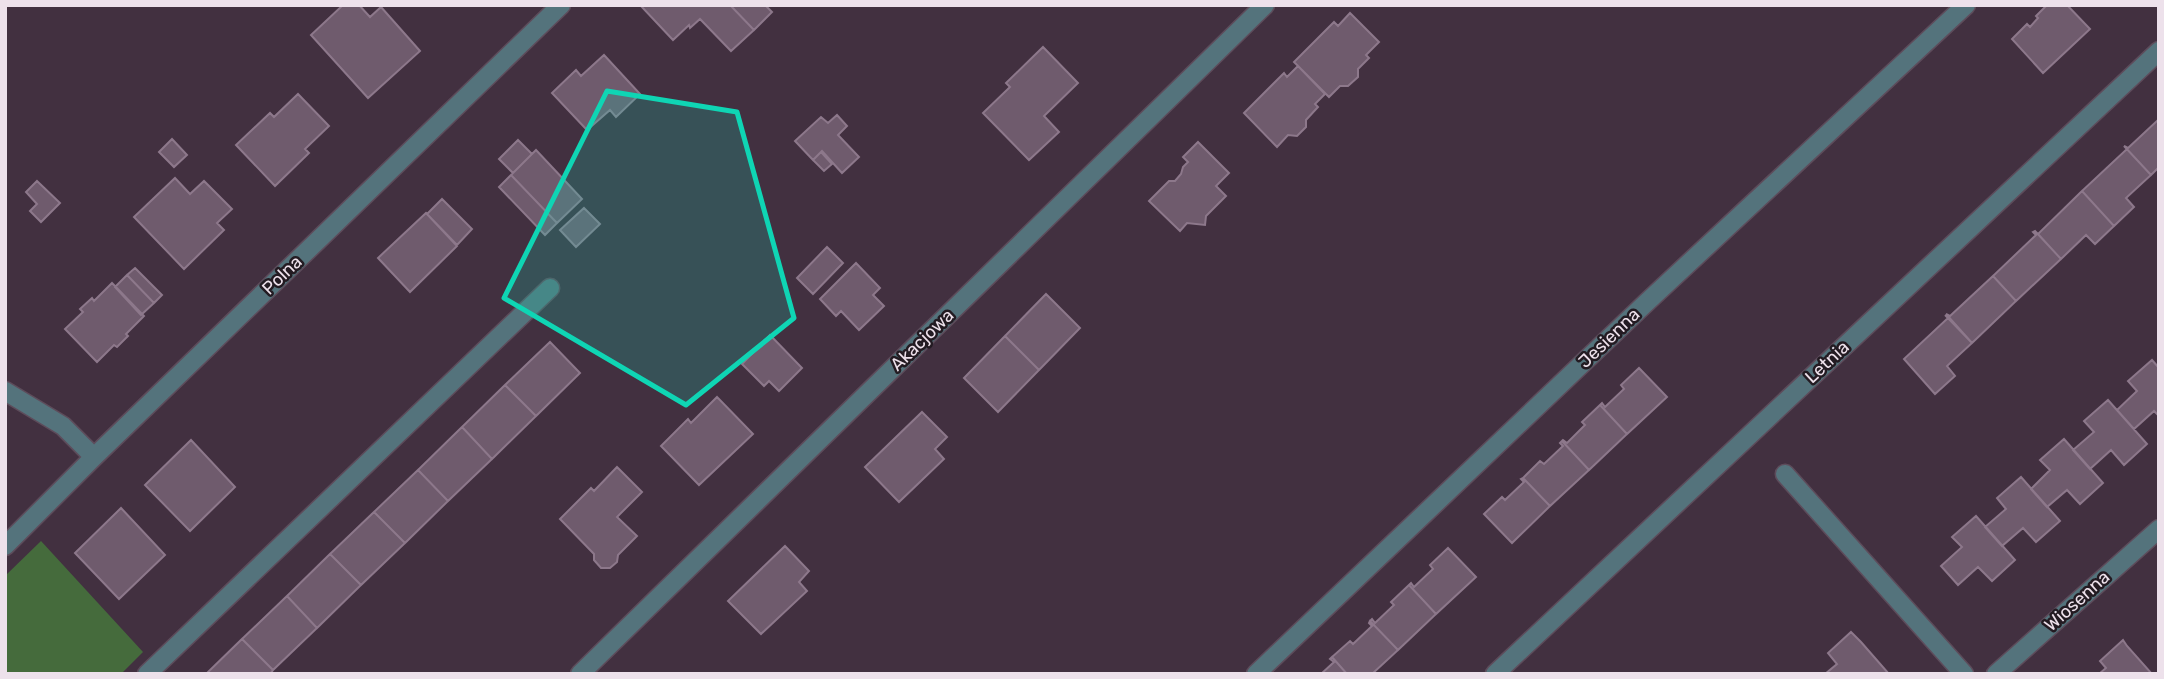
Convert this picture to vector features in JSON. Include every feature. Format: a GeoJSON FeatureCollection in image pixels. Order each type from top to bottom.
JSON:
{"type":"FeatureCollection","features":[{"type":"Feature","properties":{"kind":"street","name":"Polna"},"geometry":{"type":"LineString","coordinates":[[5,547],[94,457],[561,5]]}},
{"type":"Feature","properties":{"kind":"street","name":"Akacjowa"},"geometry":{"type":"LineString","coordinates":[[580,674],[1265,5]]}},
{"type":"Feature","properties":{"kind":"street","name":"Jesienna"},"geometry":{"type":"LineString","coordinates":[[1256,674],[1647,302],[1966,5]]}},
{"type":"Feature","properties":{"kind":"street","name":"Letnia"},"geometry":{"type":"LineString","coordinates":[[1495,674],[2159,51]]}},
{"type":"Feature","properties":{"kind":"street"},"geometry":{"type":"LineString","coordinates":[[147,674],[550,288]]}},
{"type":"Feature","properties":{"kind":"street"},"geometry":{"type":"LineString","coordinates":[[5,391],[63,426],[94,457]]}},
{"type":"Feature","properties":{"kind":"street"},"geometry":{"type":"LineString","coordinates":[[1785,474],[1964,674]]}},
{"type":"Feature","properties":{"kind":"street","name":"Wiosenna"},"geometry":{"type":"LineString","coordinates":[[1996,674],[2159,529]]}},
{"type":"Feature","properties":{"kind":"highlighted area"},"geometry":{"type":"Polygon","coordinates":[[[607,91],[737,112],[794,318],[686,405],[504,298],[607,91]]]}},
{"type":"Feature","properties":{"kind":"green space"},"geometry":{"type":"Polygon","coordinates":[[[41,541],[143,652],[121,674],[5,674],[5,576],[41,541]]]}},
{"type":"Feature","properties":{"kind":"building"},"geometry":{"type":"Polygon","coordinates":[[[343,5],[359,5],[370,17],[381,7],[420,51],[368,98],[311,35],[343,5]]]}},
{"type":"Feature","properties":{"kind":"building"},"geometry":{"type":"Polygon","coordinates":[[[640,5],[730,5],[754,30],[731,51],[700,19],[673,40],[640,5]]]}},
{"type":"Feature","properties":{"kind":"building"},"geometry":{"type":"Polygon","coordinates":[[[730,5],[765,5],[772,12],[754,30],[730,5]]]}},
{"type":"Feature","properties":{"kind":"building"},"geometry":{"type":"Polygon","coordinates":[[[2047,5],[2067,5],[2090,29],[2043,73],[2012,39],[2027,24],[2030,27],[2047,5]]]}},
{"type":"Feature","properties":{"kind":"building"},"geometry":{"type":"Polygon","coordinates":[[[1350,13],[1379,42],[1366,55],[1369,58],[1358,69],[1358,77],[1348,86],[1340,86],[1329,97],[1294,62],[1334,22],[1338,26],[1350,13]]]}},
{"type":"Feature","properties":{"kind":"building"},"geometry":{"type":"Polygon","coordinates":[[[1043,47],[1078,83],[1044,116],[1059,132],[1029,160],[983,113],[1010,87],[1006,83],[1043,47]]]}},
{"type":"Feature","properties":{"kind":"building"},"geometry":{"type":"Polygon","coordinates":[[[604,55],[640,94],[616,117],[610,110],[587,130],[552,93],[576,70],[581,76],[604,55]]]}},
{"type":"Feature","properties":{"kind":"building"},"geometry":{"type":"Polygon","coordinates":[[[1298,66],[1325,94],[1315,104],[1318,107],[1306,120],[1306,127],[1297,136],[1288,135],[1277,147],[1244,113],[1284,73],[1287,77],[1298,66]]]}},
{"type":"Feature","properties":{"kind":"building"},"geometry":{"type":"Polygon","coordinates":[[[298,94],[329,126],[305,149],[309,153],[275,186],[236,145],[270,113],[274,117],[298,94]]]}},
{"type":"Feature","properties":{"kind":"building"},"geometry":{"type":"Polygon","coordinates":[[[837,115],[847,126],[838,135],[859,157],[842,173],[822,151],[813,160],[795,141],[821,117],[828,123],[837,115]]]}},
{"type":"Feature","properties":{"kind":"building"},"geometry":{"type":"Polygon","coordinates":[[[2159,119],[2159,167],[2151,175],[2124,146],[2128,148],[2159,119]]]}},
{"type":"Feature","properties":{"kind":"building"},"geometry":{"type":"Polygon","coordinates":[[[172,139],[187,155],[174,167],[159,152],[172,139]]]}},
{"type":"Feature","properties":{"kind":"building"},"geometry":{"type":"Polygon","coordinates":[[[518,140],[532,154],[513,173],[499,159],[518,140]]]}},
{"type":"Feature","properties":{"kind":"building"},"geometry":{"type":"Polygon","coordinates":[[[1198,142],[1229,173],[1216,186],[1226,196],[1206,216],[1205,225],[1187,223],[1180,231],[1149,201],[1169,181],[1175,181],[1181,174],[1188,162],[1183,157],[1198,142]]]}},
{"type":"Feature","properties":{"kind":"building"},"geometry":{"type":"Polygon","coordinates":[[[2127,149],[2151,175],[2126,198],[2134,207],[2114,226],[2082,191],[2127,149]]]}},
{"type":"Feature","properties":{"kind":"building"},"geometry":{"type":"Polygon","coordinates":[[[536,150],[582,199],[557,223],[511,175],[536,150]]]}},
{"type":"Feature","properties":{"kind":"building"},"geometry":{"type":"Polygon","coordinates":[[[821,152],[832,164],[824,171],[813,160],[821,152]]]}},
{"type":"Feature","properties":{"kind":"building"},"geometry":{"type":"Polygon","coordinates":[[[511,175],[557,223],[545,235],[499,187],[511,175]]]}},
{"type":"Feature","properties":{"kind":"building"},"geometry":{"type":"Polygon","coordinates":[[[175,178],[190,194],[204,181],[232,209],[217,223],[224,230],[184,269],[134,217],[175,178]]]}},
{"type":"Feature","properties":{"kind":"building"},"geometry":{"type":"Polygon","coordinates":[[[37,181],[60,203],[41,222],[30,211],[37,204],[26,192],[37,181]]]}},
{"type":"Feature","properties":{"kind":"building"},"geometry":{"type":"Polygon","coordinates":[[[2082,191],[2114,226],[2095,244],[2086,235],[2061,259],[2038,234],[2082,191]]]}},
{"type":"Feature","properties":{"kind":"building"},"geometry":{"type":"Polygon","coordinates":[[[442,199],[472,229],[457,245],[427,214],[442,199]]]}},
{"type":"Feature","properties":{"kind":"building"},"geometry":{"type":"Polygon","coordinates":[[[584,208],[600,224],[576,247],[560,230],[584,208]]]}},
{"type":"Feature","properties":{"kind":"building"},"geometry":{"type":"Polygon","coordinates":[[[426,213],[457,246],[410,292],[378,258],[426,213]]]}},
{"type":"Feature","properties":{"kind":"building"},"geometry":{"type":"Polygon","coordinates":[[[2035,231],[2061,259],[2016,301],[1993,276],[2036,235],[2033,232],[2035,231]]]}},
{"type":"Feature","properties":{"kind":"building"},"geometry":{"type":"Polygon","coordinates":[[[827,247],[843,263],[813,294],[797,278],[827,247]]]}},
{"type":"Feature","properties":{"kind":"building"},"geometry":{"type":"Polygon","coordinates":[[[856,263],[880,288],[873,295],[884,306],[859,330],[841,311],[836,316],[820,299],[856,263]]]}},
{"type":"Feature","properties":{"kind":"building"},"geometry":{"type":"Polygon","coordinates":[[[135,268],[162,295],[154,303],[127,275],[135,268]]]}},
{"type":"Feature","properties":{"kind":"building"},"geometry":{"type":"Polygon","coordinates":[[[127,275],[154,303],[141,315],[115,287],[127,275]]]}},
{"type":"Feature","properties":{"kind":"building"},"geometry":{"type":"Polygon","coordinates":[[[1993,276],[2016,301],[1972,343],[1946,314],[1950,316],[1993,276]]]}},
{"type":"Feature","properties":{"kind":"building"},"geometry":{"type":"Polygon","coordinates":[[[112,283],[144,316],[117,347],[114,345],[97,362],[65,329],[83,312],[80,309],[92,298],[94,301],[112,283]]]}},
{"type":"Feature","properties":{"kind":"building"},"geometry":{"type":"Polygon","coordinates":[[[1046,294],[1080,328],[1039,370],[1005,336],[1046,294]]]}},
{"type":"Feature","properties":{"kind":"building"},"geometry":{"type":"Polygon","coordinates":[[[1948,318],[1972,343],[1947,366],[1955,376],[1935,394],[1904,359],[1948,318]]]}},
{"type":"Feature","properties":{"kind":"building"},"geometry":{"type":"Polygon","coordinates":[[[770,335],[802,368],[779,391],[769,381],[764,386],[742,364],[770,335]]]}},
{"type":"Feature","properties":{"kind":"building"},"geometry":{"type":"Polygon","coordinates":[[[1005,336],[1039,370],[998,412],[964,378],[1005,336]]]}},
{"type":"Feature","properties":{"kind":"building"},"geometry":{"type":"Polygon","coordinates":[[[550,342],[580,373],[536,416],[505,385],[550,342]]]}},
{"type":"Feature","properties":{"kind":"building"},"geometry":{"type":"Polygon","coordinates":[[[2152,360],[2159,368],[2159,416],[2154,411],[2134,429],[2117,410],[2137,391],[2128,381],[2152,360]]]}},
{"type":"Feature","properties":{"kind":"building"},"geometry":{"type":"Polygon","coordinates":[[[1639,368],[1667,397],[1627,434],[1600,405],[1602,403],[1605,407],[1624,389],[1621,385],[1639,368]]]}},
{"type":"Feature","properties":{"kind":"building"},"geometry":{"type":"Polygon","coordinates":[[[505,385],[536,416],[492,459],[462,427],[505,385]]]}},
{"type":"Feature","properties":{"kind":"building"},"geometry":{"type":"Polygon","coordinates":[[[717,397],[753,434],[699,485],[661,446],[688,419],[691,423],[717,397]]]}},
{"type":"Feature","properties":{"kind":"building"},"geometry":{"type":"Polygon","coordinates":[[[2108,400],[2147,444],[2124,465],[2111,450],[2090,469],[2073,450],[2094,432],[2084,421],[2108,400]]]}},
{"type":"Feature","properties":{"kind":"building"},"geometry":{"type":"Polygon","coordinates":[[[1600,405],[1627,434],[1589,470],[1562,441],[1567,443],[1585,425],[1582,422],[1600,405]]]}},
{"type":"Feature","properties":{"kind":"building"},"geometry":{"type":"Polygon","coordinates":[[[922,412],[947,437],[935,449],[944,459],[899,502],[865,467],[922,412]]]}},
{"type":"Feature","properties":{"kind":"building"},"geometry":{"type":"Polygon","coordinates":[[[462,427],[492,459],[448,501],[418,470],[462,427]]]}},
{"type":"Feature","properties":{"kind":"building"},"geometry":{"type":"Polygon","coordinates":[[[2064,439],[2103,483],[2080,504],[2067,490],[2047,507],[2031,489],[2050,470],[2040,460],[2064,439]]]}},
{"type":"Feature","properties":{"kind":"building"},"geometry":{"type":"Polygon","coordinates":[[[191,440],[235,487],[190,531],[145,485],[191,440]]]}},
{"type":"Feature","properties":{"kind":"building"},"geometry":{"type":"Polygon","coordinates":[[[1562,441],[1589,470],[1550,506],[1523,478],[1540,461],[1544,464],[1563,446],[1560,443],[1562,441]]]}},
{"type":"Feature","properties":{"kind":"building"},"geometry":{"type":"Polygon","coordinates":[[[617,467],[642,492],[617,517],[637,536],[618,555],[617,562],[610,568],[601,568],[594,560],[594,554],[560,519],[591,488],[594,491],[617,467]]]}},
{"type":"Feature","properties":{"kind":"building"},"geometry":{"type":"Polygon","coordinates":[[[418,470],[448,501],[405,543],[374,512],[418,470]]]}},
{"type":"Feature","properties":{"kind":"building"},"geometry":{"type":"Polygon","coordinates":[[[2021,477],[2060,521],[2036,542],[2023,528],[2002,546],[1985,527],[2006,509],[1997,498],[2021,477]]]}},
{"type":"Feature","properties":{"kind":"building"},"geometry":{"type":"Polygon","coordinates":[[[1521,479],[1550,506],[1512,543],[1484,514],[1502,497],[1505,500],[1524,482],[1521,479]]]}},
{"type":"Feature","properties":{"kind":"building"},"geometry":{"type":"Polygon","coordinates":[[[121,508],[165,555],[119,599],[75,553],[121,508]]]}},
{"type":"Feature","properties":{"kind":"building"},"geometry":{"type":"Polygon","coordinates":[[[374,512],[405,543],[361,585],[330,554],[374,512]]]}},
{"type":"Feature","properties":{"kind":"building"},"geometry":{"type":"Polygon","coordinates":[[[1976,516],[2015,560],[1992,581],[1978,567],[1958,585],[1941,566],[1962,547],[1952,537],[1976,516]]]}},
{"type":"Feature","properties":{"kind":"building"},"geometry":{"type":"Polygon","coordinates":[[[785,546],[809,571],[799,582],[807,591],[761,634],[728,601],[785,546]]]}},
{"type":"Feature","properties":{"kind":"building"},"geometry":{"type":"Polygon","coordinates":[[[1448,548],[1476,577],[1436,614],[1409,585],[1411,583],[1414,587],[1433,569],[1430,565],[1448,548]]]}},
{"type":"Feature","properties":{"kind":"building"},"geometry":{"type":"Polygon","coordinates":[[[330,554],[361,585],[317,628],[287,596],[330,554]]]}},
{"type":"Feature","properties":{"kind":"building"},"geometry":{"type":"Polygon","coordinates":[[[1409,585],[1436,614],[1398,650],[1370,621],[1372,619],[1375,623],[1394,605],[1391,602],[1409,585]]]}},
{"type":"Feature","properties":{"kind":"building"},"geometry":{"type":"Polygon","coordinates":[[[287,596],[317,628],[273,670],[242,639],[287,596]]]}},
{"type":"Feature","properties":{"kind":"building"},"geometry":{"type":"Polygon","coordinates":[[[1370,621],[1398,650],[1372,674],[1347,674],[1332,657],[1350,641],[1353,644],[1372,626],[1370,621]]]}},
{"type":"Feature","properties":{"kind":"building"},"geometry":{"type":"Polygon","coordinates":[[[1851,632],[1889,674],[1825,674],[1837,664],[1828,653],[1851,632]]]}},
{"type":"Feature","properties":{"kind":"building"},"geometry":{"type":"Polygon","coordinates":[[[242,639],[273,670],[270,674],[206,674],[242,639]]]}},
{"type":"Feature","properties":{"kind":"building"},"geometry":{"type":"Polygon","coordinates":[[[2123,640],[2152,674],[2099,674],[2106,668],[2100,661],[2123,640]]]}},
{"type":"Feature","properties":{"kind":"building"},"geometry":{"type":"Polygon","coordinates":[[[1332,657],[1347,674],[1321,674],[1334,662],[1330,659],[1332,657]]]}}]}
